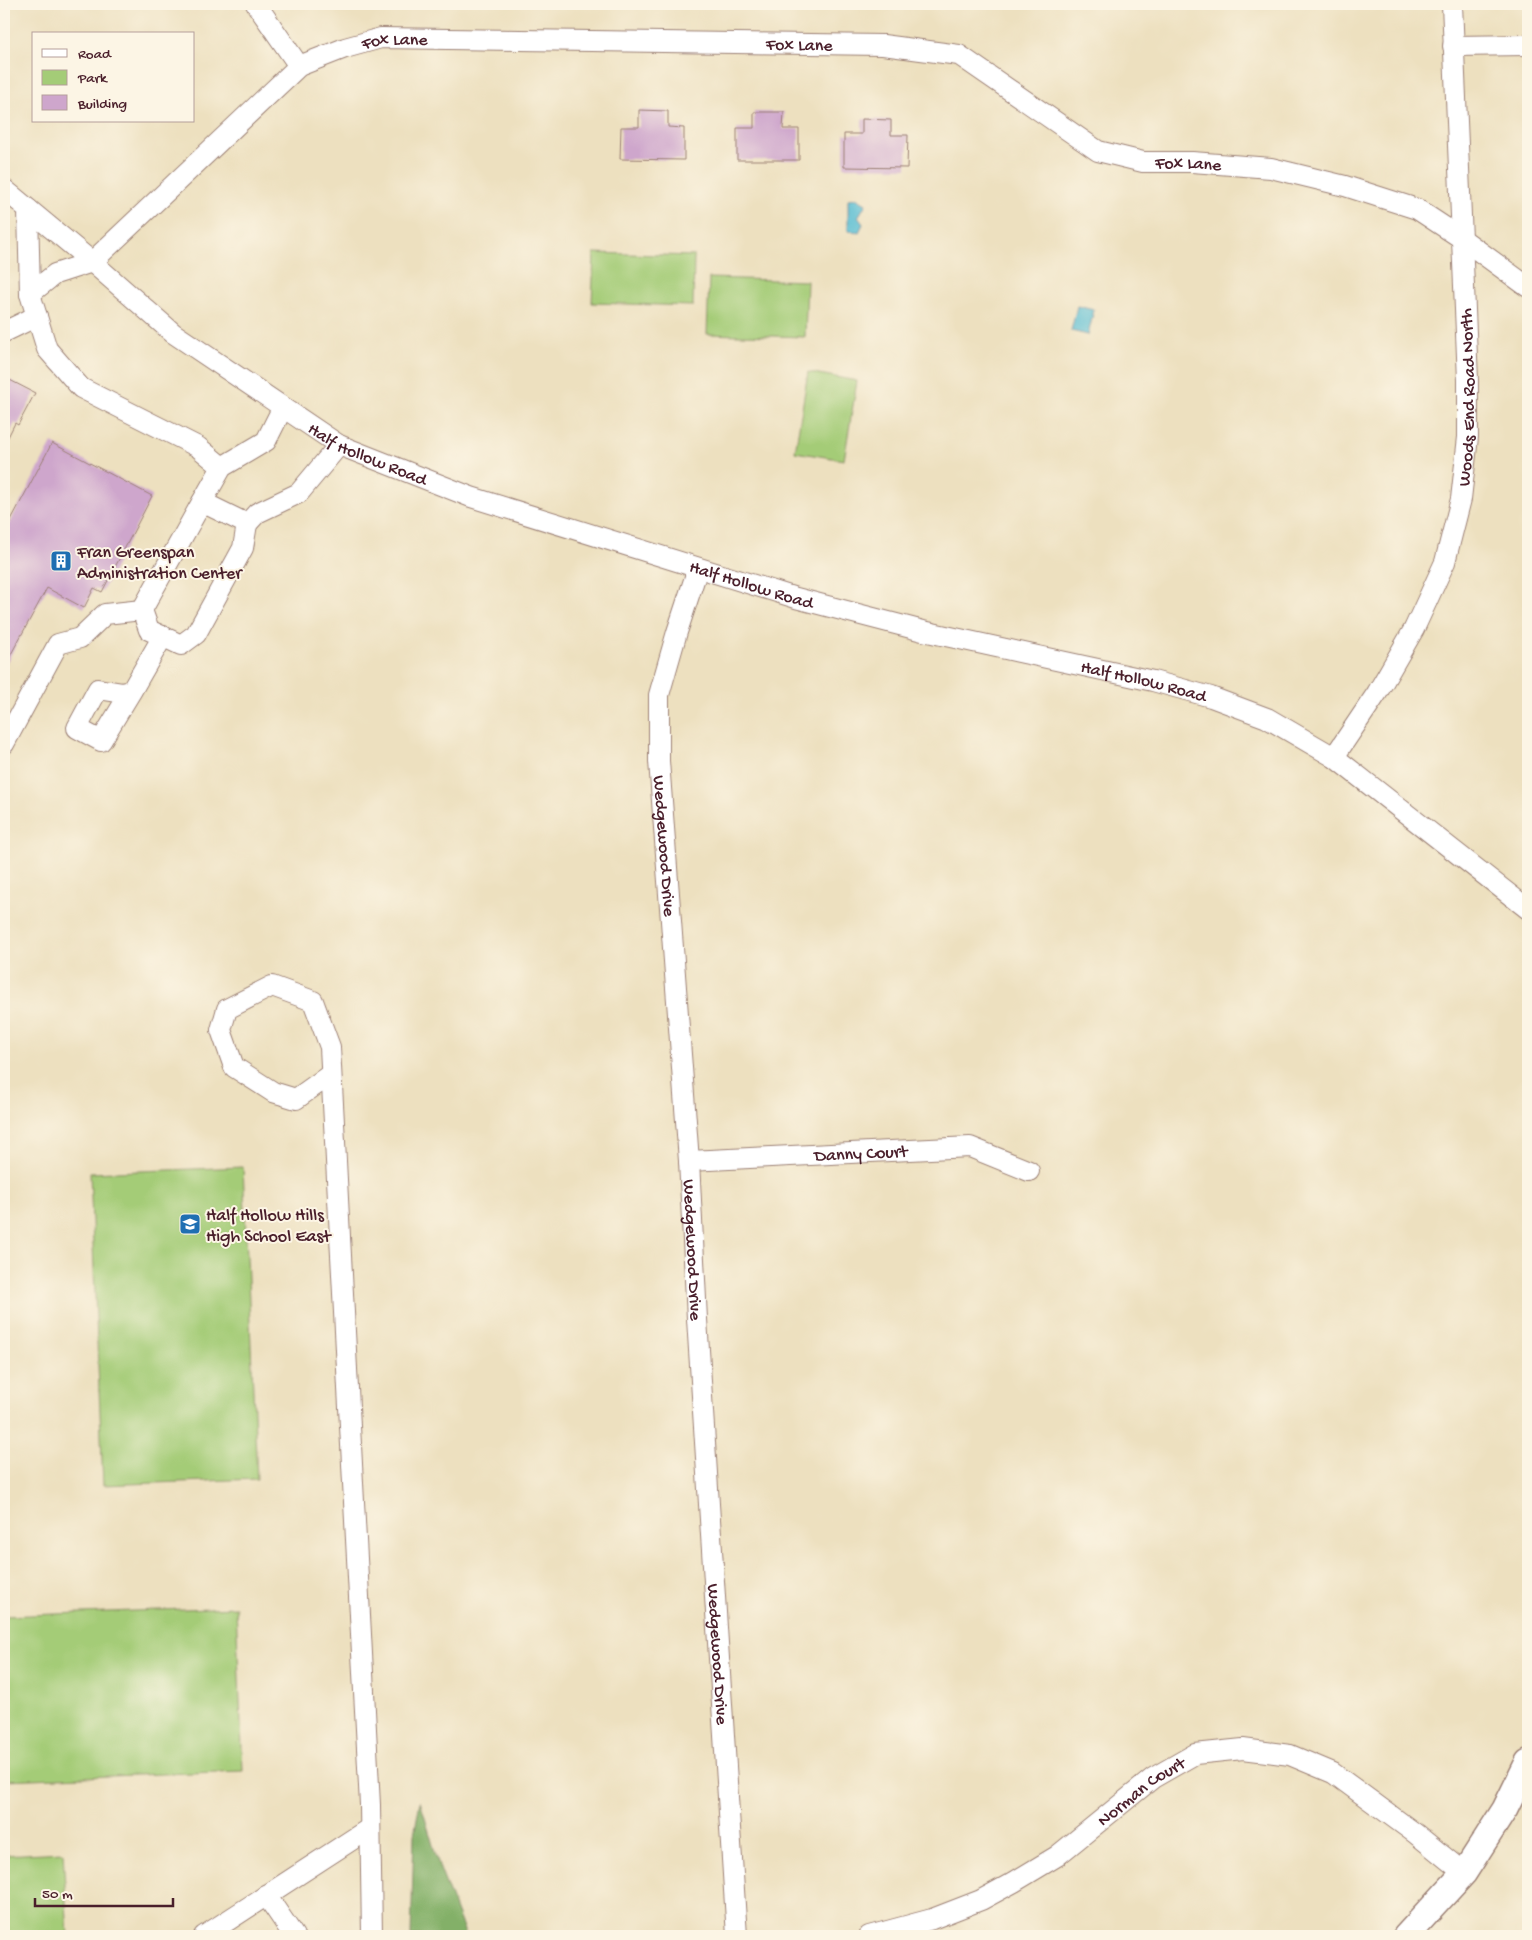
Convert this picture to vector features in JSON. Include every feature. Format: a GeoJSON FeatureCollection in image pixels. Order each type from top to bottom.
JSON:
{"type":"FeatureCollection","features":[{"type":"Feature","properties":{"kind":"main road"},"geometry":{"type":"LineString","coordinates":[[1406,1936],[1464,1873],[1505,1809],[1528,1762]]}},
{"type":"Feature","properties":{"kind":"street"},"geometry":{"type":"LineString","coordinates":[[256,4],[299,66]]}},
{"type":"Feature","properties":{"kind":"street","name":"Woods End Road North"},"geometry":{"type":"LineString","coordinates":[[1334,757],[1377,694],[1414,629],[1445,562],[1459,508],[1468,437],[1452,4]]}},
{"type":"Feature","properties":{"kind":"street","name":"Fox Lane"},"geometry":{"type":"LineString","coordinates":[[92,262],[299,66],[345,48],[381,38],[883,45],[958,56],[1009,88],[1098,151],[1142,162],[1192,162],[1271,168],[1345,186],[1418,209],[1528,287]]}},
{"type":"Feature","properties":{"kind":"street"},"geometry":{"type":"LineString","coordinates":[[1453,46],[1528,45]]}},
{"type":"Feature","properties":{"kind":"street","name":"Half Hollow Road"},"geometry":{"type":"LineString","coordinates":[[4,189],[92,262],[173,333],[339,445],[471,497],[796,598],[923,631],[1118,673],[1211,697],[1267,718],[1334,757],[1528,908]]}},
{"type":"Feature","properties":{"kind":"street"},"geometry":{"type":"LineString","coordinates":[[28,209],[30,294],[47,349],[81,388],[198,447],[222,467]]}},
{"type":"Feature","properties":{"kind":"street"},"geometry":{"type":"LineString","coordinates":[[30,294],[56,274],[92,262]]}},
{"type":"Feature","properties":{"kind":"street"},"geometry":{"type":"LineString","coordinates":[[4,332],[37,316]]}},
{"type":"Feature","properties":{"kind":"street"},"geometry":{"type":"LineString","coordinates":[[283,407],[266,441],[222,467],[142,610],[149,630],[181,645],[196,634],[243,548],[247,524],[257,513],[299,493],[339,445]]}},
{"type":"Feature","properties":{"kind":"street"},"geometry":{"type":"LineString","coordinates":[[202,502],[247,524]]}},
{"type":"Feature","properties":{"kind":"street","name":"Wedgewood Drive"},"geometry":{"type":"LineString","coordinates":[[698,568],[676,632],[659,695],[659,761],[689,1162],[697,1318],[737,1936]]}},
{"type":"Feature","properties":{"kind":"street"},"geometry":{"type":"LineString","coordinates":[[4,744],[58,644],[80,638],[105,614],[142,610]]}},
{"type":"Feature","properties":{"kind":"street"},"geometry":{"type":"LineString","coordinates":[[132,690],[163,636]]}},
{"type":"Feature","properties":{"kind":"street"},"geometry":{"type":"LineString","coordinates":[[331,1074],[296,1099],[273,1092],[234,1068],[221,1030],[227,1009],[272,986],[313,1000],[330,1047],[370,1828],[372,1936]]}},
{"type":"Feature","properties":{"kind":"street","name":"Danny Court"},"geometry":{"type":"LineString","coordinates":[[689,1162],[970,1147],[1029,1171]]}},
{"type":"Feature","properties":{"kind":"street","name":"Norman Court"},"geometry":{"type":"LineString","coordinates":[[869,1936],[932,1919],[981,1900],[1014,1882],[1057,1856],[1153,1778],[1196,1754],[1243,1750],[1290,1755],[1333,1773],[1416,1834],[1464,1873]]}},
{"type":"Feature","properties":{"kind":"street"},"geometry":{"type":"LineString","coordinates":[[204,1936],[370,1828]]}},
{"type":"Feature","properties":{"kind":"street"},"geometry":{"type":"LineString","coordinates":[[266,1895],[294,1936]]}},
{"type":"Feature","properties":{"kind":"green space"},"geometry":{"type":"Polygon","coordinates":[[[594,253],[694,256],[693,306],[592,303],[594,253]]]}},
{"type":"Feature","properties":{"kind":"green space"},"geometry":{"type":"Polygon","coordinates":[[[709,278],[807,281],[805,337],[707,334],[709,278]]]}},
{"type":"Feature","properties":{"kind":"green space"},"geometry":{"type":"Polygon","coordinates":[[[808,372],[857,381],[844,460],[795,452],[808,372]]]}},
{"type":"Feature","properties":{"kind":"green space"},"geometry":{"type":"Polygon","coordinates":[[[243,1167],[257,1479],[103,1485],[90,1173],[243,1167]]]}},
{"type":"Feature","properties":{"kind":"green space"},"geometry":{"type":"Polygon","coordinates":[[[236,1607],[243,1771],[4,1780],[4,1616],[236,1607]]]}},
{"type":"Feature","properties":{"kind":"green space"},"geometry":{"type":"Polygon","coordinates":[[[420,1801],[440,1869],[466,1936],[411,1936],[414,1835],[420,1801]]]}},
{"type":"Feature","properties":{"kind":"green space"},"geometry":{"type":"Polygon","coordinates":[[[63,1852],[68,1936],[4,1936],[4,1855],[63,1852]]]}},
{"type":"Feature","properties":{"kind":"water"},"geometry":{"type":"Polygon","coordinates":[[[856,198],[866,204],[858,217],[863,224],[859,232],[848,231],[848,199],[856,198]]]}},
{"type":"Feature","properties":{"kind":"water"},"geometry":{"type":"Polygon","coordinates":[[[1077,306],[1094,310],[1088,335],[1071,331],[1077,306]]]}},
{"type":"Feature","properties":{"kind":"building"},"geometry":{"type":"Polygon","coordinates":[[[639,110],[668,111],[668,127],[684,128],[684,160],[620,159],[621,127],[639,127],[639,110]]]}},
{"type":"Feature","properties":{"kind":"building"},"geometry":{"type":"Polygon","coordinates":[[[754,112],[784,112],[783,129],[799,129],[799,160],[737,160],[737,128],[754,128],[754,112]]]}},
{"type":"Feature","properties":{"kind":"building"},"geometry":{"type":"Polygon","coordinates":[[[862,119],[891,120],[891,135],[908,135],[907,168],[844,167],[844,134],[862,134],[862,119]]]}},
{"type":"Feature","properties":{"kind":"building"},"geometry":{"type":"Polygon","coordinates":[[[4,377],[35,393],[18,425],[15,423],[4,445],[4,377]]]}},
{"type":"Feature","properties":{"kind":"building","name":"Fran Greenspan Administration Center"},"geometry":{"type":"Polygon","coordinates":[[[52,443],[152,496],[102,592],[94,588],[84,608],[47,588],[4,667],[4,533],[52,443]]]}},
{"type":"Feature","properties":{"kind":"place","name":"Fran Greenspan Administration Center"},"geometry":{"type":"Point","coordinates":[61,561]}},
{"type":"Feature","properties":{"kind":"place","name":"Half Hollow Hills High School East"},"geometry":{"type":"Point","coordinates":[190,1224]}}]}
